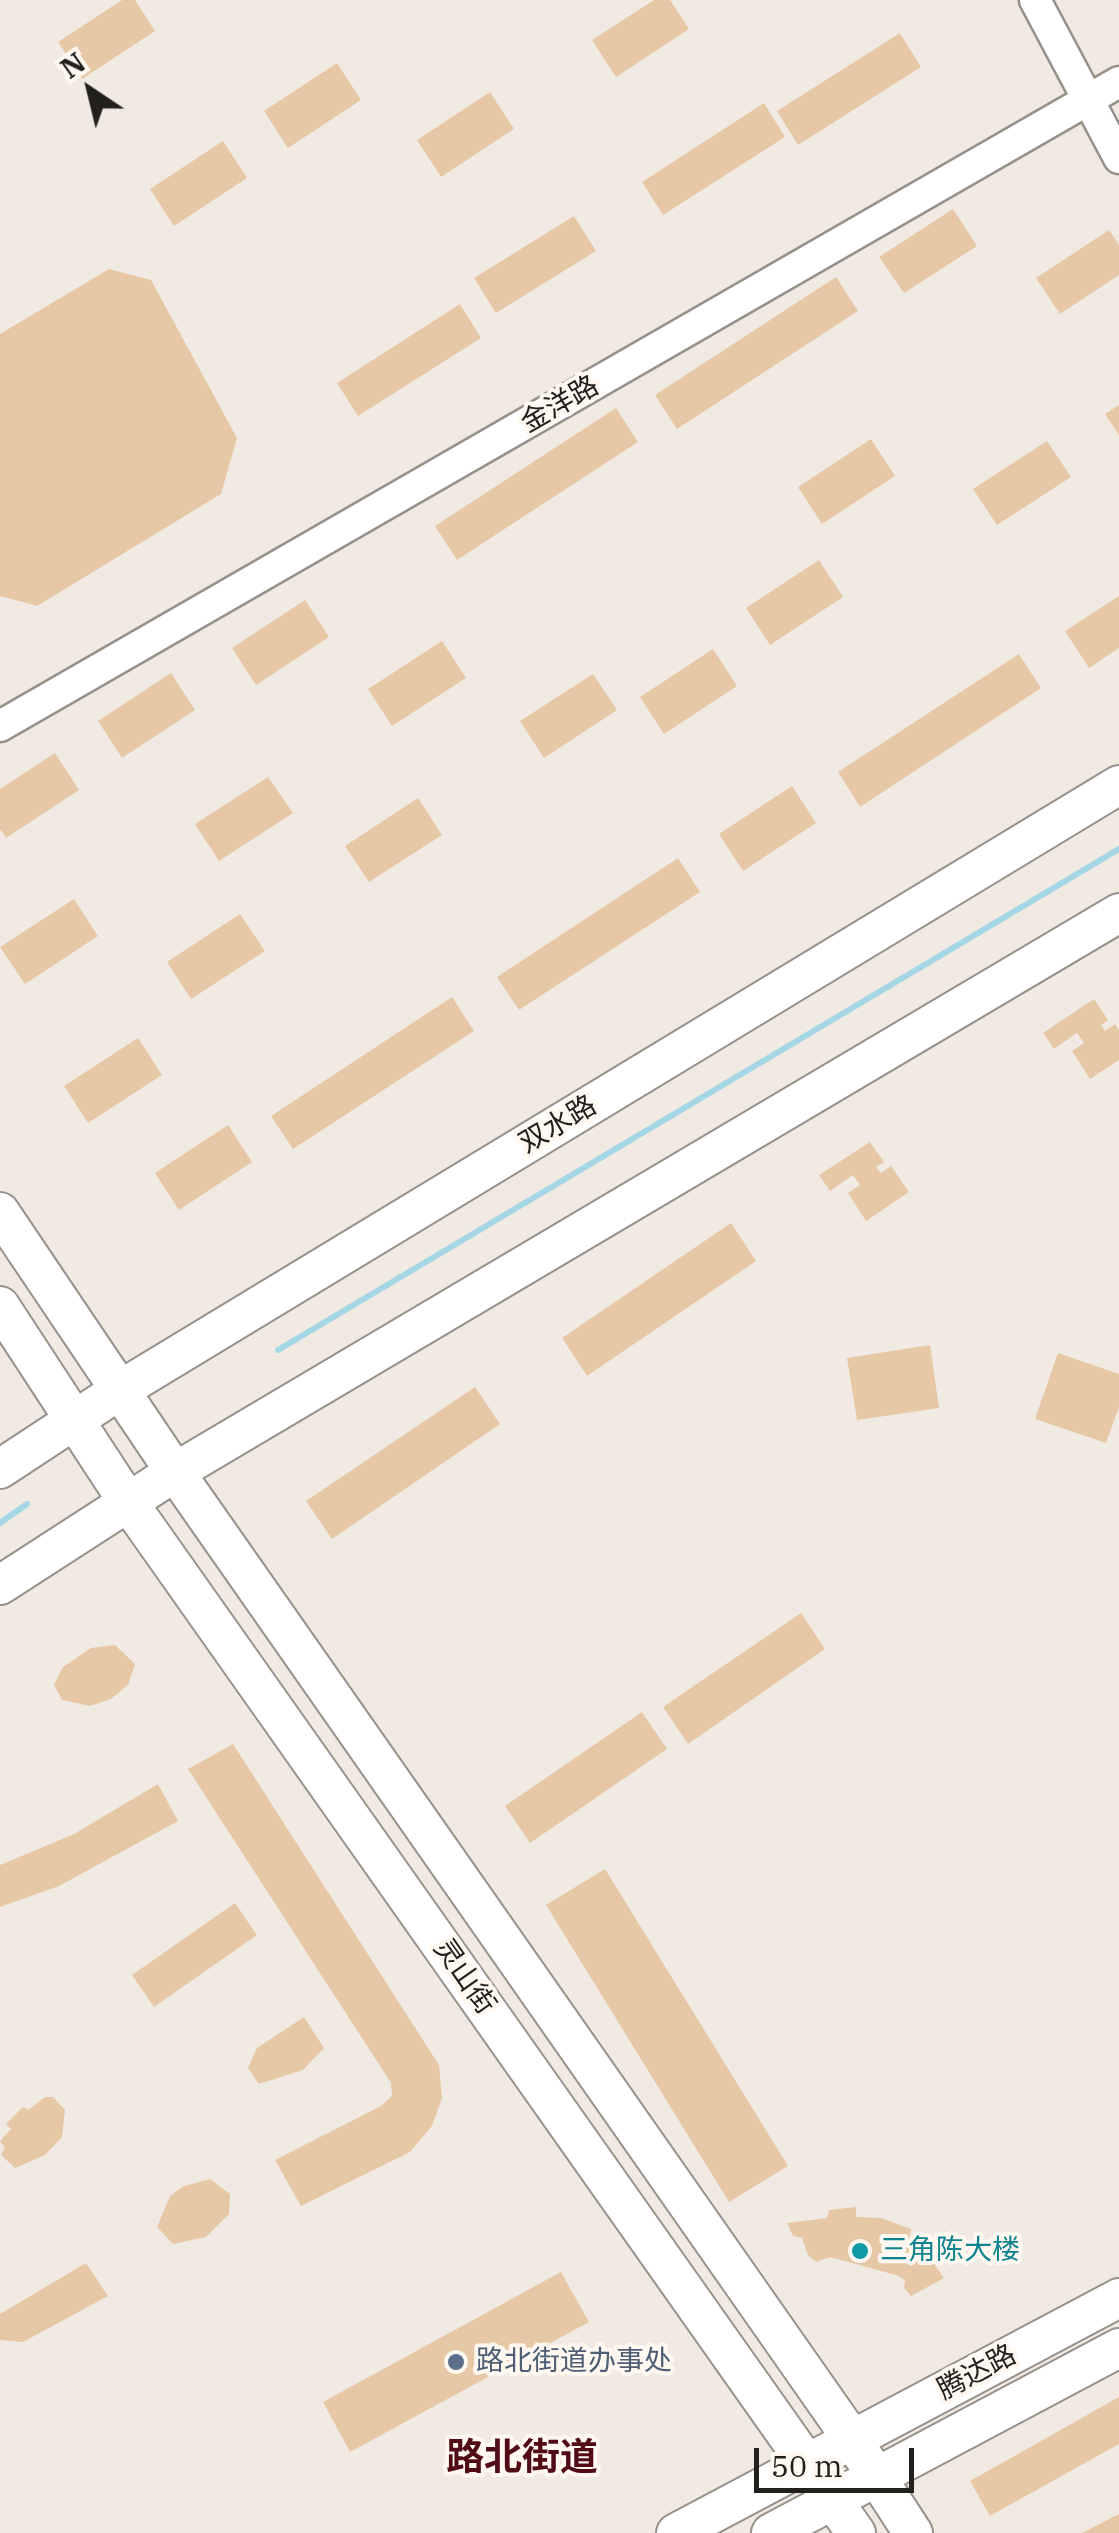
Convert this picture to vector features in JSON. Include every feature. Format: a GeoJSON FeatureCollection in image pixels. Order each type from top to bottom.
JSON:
{"type":"FeatureCollection","features":[{"type":"Feature","properties":{"kind":"main road","name":"双水路"},"geometry":{"type":"LineString","coordinates":[[0,1468],[120,1390],[1119,785]]}},
{"type":"Feature","properties":{"kind":"main road"},"geometry":{"type":"LineString","coordinates":[[0,1585],[175,1472],[1119,913]]}},
{"type":"Feature","properties":{"kind":"main road","name":"灵山街"},"geometry":{"type":"LineString","coordinates":[[0,1212],[175,1472],[852,2438],[913,2533]]}},
{"type":"Feature","properties":{"kind":"main road","name":"灵山街"},"geometry":{"type":"LineString","coordinates":[[0,1306],[128,1502],[856,2533]]}},
{"type":"Feature","properties":{"kind":"main road","name":"腾达路"},"geometry":{"type":"LineString","coordinates":[[676,2533],[1119,2298]]}},
{"type":"Feature","properties":{"kind":"main road","name":"腾达路"},"geometry":{"type":"LineString","coordinates":[[771,2533],[1119,2348]]}},
{"type":"Feature","properties":{"kind":"street"},"geometry":{"type":"LineString","coordinates":[[1035,0],[1119,158]]}},
{"type":"Feature","properties":{"kind":"street","name":"金洋路"},"geometry":{"type":"LineString","coordinates":[[0,726],[1119,82]]}},
{"type":"Feature","properties":{"kind":"building"},"geometry":{"type":"Polygon","coordinates":[[[122,0],[135,0],[155,31],[82,79],[58,42],[122,0]]]}},
{"type":"Feature","properties":{"kind":"building"},"geometry":{"type":"Polygon","coordinates":[[[654,0],[670,0],[689,29],[616,77],[592,40],[654,0]]]}},
{"type":"Feature","properties":{"kind":"building"},"geometry":{"type":"Polygon","coordinates":[[[900,33],[921,67],[798,145],[777,111],[900,33]]]}},
{"type":"Feature","properties":{"kind":"building"},"geometry":{"type":"Polygon","coordinates":[[[337,63],[361,100],[288,148],[264,111],[337,63]]]}},
{"type":"Feature","properties":{"kind":"building"},"geometry":{"type":"Polygon","coordinates":[[[490,92],[514,129],[441,177],[417,140],[490,92]]]}},
{"type":"Feature","properties":{"kind":"building"},"geometry":{"type":"Polygon","coordinates":[[[764,103],[785,137],[663,215],[642,182],[764,103]]]}},
{"type":"Feature","properties":{"kind":"building"},"geometry":{"type":"Polygon","coordinates":[[[223,141],[247,178],[174,226],[150,189],[223,141]]]}},
{"type":"Feature","properties":{"kind":"building"},"geometry":{"type":"Polygon","coordinates":[[[953,209],[977,246],[904,293],[879,257],[953,209]]]}},
{"type":"Feature","properties":{"kind":"building"},"geometry":{"type":"Polygon","coordinates":[[[574,216],[596,251],[496,313],[474,278],[574,216]]]}},
{"type":"Feature","properties":{"kind":"building"},"geometry":{"type":"Polygon","coordinates":[[[1109,230],[1119,245],[1119,275],[1060,314],[1036,278],[1109,230]]]}},
{"type":"Feature","properties":{"kind":"building"},"geometry":{"type":"Polygon","coordinates":[[[109,269],[151,280],[237,438],[221,494],[37,606],[0,596],[0,334],[109,269]]]}},
{"type":"Feature","properties":{"kind":"building"},"geometry":{"type":"Polygon","coordinates":[[[836,277],[858,311],[677,429],[655,395],[836,277]]]}},
{"type":"Feature","properties":{"kind":"building"},"geometry":{"type":"Polygon","coordinates":[[[460,304],[481,338],[358,416],[337,383],[460,304]]]}},
{"type":"Feature","properties":{"kind":"building"},"geometry":{"type":"Polygon","coordinates":[[[1119,405],[1119,435],[1105,414],[1119,405]]]}},
{"type":"Feature","properties":{"kind":"building"},"geometry":{"type":"Polygon","coordinates":[[[616,408],[638,442],[457,560],[435,526],[616,408]]]}},
{"type":"Feature","properties":{"kind":"building"},"geometry":{"type":"Polygon","coordinates":[[[871,439],[895,476],[822,524],[798,487],[871,439]]]}},
{"type":"Feature","properties":{"kind":"building"},"geometry":{"type":"Polygon","coordinates":[[[1047,441],[1071,477],[997,525],[973,489],[1047,441]]]}},
{"type":"Feature","properties":{"kind":"building"},"geometry":{"type":"Polygon","coordinates":[[[819,560],[843,597],[770,645],[746,608],[819,560]]]}},
{"type":"Feature","properties":{"kind":"building"},"geometry":{"type":"Polygon","coordinates":[[[1119,596],[1119,648],[1089,668],[1065,631],[1119,596]]]}},
{"type":"Feature","properties":{"kind":"building"},"geometry":{"type":"Polygon","coordinates":[[[305,600],[329,637],[256,685],[232,648],[305,600]]]}},
{"type":"Feature","properties":{"kind":"building"},"geometry":{"type":"Polygon","coordinates":[[[442,641],[466,678],[392,726],[368,689],[442,641]]]}},
{"type":"Feature","properties":{"kind":"building"},"geometry":{"type":"Polygon","coordinates":[[[713,649],[737,686],[664,734],[640,697],[713,649]]]}},
{"type":"Feature","properties":{"kind":"building"},"geometry":{"type":"Polygon","coordinates":[[[1019,654],[1041,688],[860,807],[838,772],[1019,654]]]}},
{"type":"Feature","properties":{"kind":"building"},"geometry":{"type":"Polygon","coordinates":[[[171,673],[195,710],[122,758],[98,721],[171,673]]]}},
{"type":"Feature","properties":{"kind":"building"},"geometry":{"type":"Polygon","coordinates":[[[593,674],[617,710],[544,758],[520,721],[593,674]]]}},
{"type":"Feature","properties":{"kind":"building"},"geometry":{"type":"Polygon","coordinates":[[[55,753],[79,790],[6,838],[0,829],[0,789],[55,753]]]}},
{"type":"Feature","properties":{"kind":"building"},"geometry":{"type":"Polygon","coordinates":[[[268,777],[293,813],[219,861],[195,824],[268,777]]]}},
{"type":"Feature","properties":{"kind":"building"},"geometry":{"type":"Polygon","coordinates":[[[792,786],[816,823],[743,871],[719,834],[792,786]]]}},
{"type":"Feature","properties":{"kind":"building"},"geometry":{"type":"Polygon","coordinates":[[[418,798],[442,835],[369,882],[345,846],[418,798]]]}},
{"type":"Feature","properties":{"kind":"building"},"geometry":{"type":"Polygon","coordinates":[[[678,858],[700,892],[519,1010],[497,977],[678,858]]]}},
{"type":"Feature","properties":{"kind":"building"},"geometry":{"type":"Polygon","coordinates":[[[74,899],[98,936],[25,984],[0,947],[74,899]]]}},
{"type":"Feature","properties":{"kind":"building"},"geometry":{"type":"Polygon","coordinates":[[[240,914],[265,951],[191,999],[167,962],[240,914]]]}},
{"type":"Feature","properties":{"kind":"building"},"geometry":{"type":"Polygon","coordinates":[[[452,997],[474,1031],[293,1149],[271,1116],[452,997]]]}},
{"type":"Feature","properties":{"kind":"building"},"geometry":{"type":"Polygon","coordinates":[[[1094,999],[1108,1020],[1101,1025],[1105,1031],[1115,1024],[1119,1030],[1119,1060],[1090,1079],[1072,1051],[1084,1043],[1077,1033],[1054,1049],[1043,1033],[1094,999]]]}},
{"type":"Feature","properties":{"kind":"building"},"geometry":{"type":"Polygon","coordinates":[[[138,1038],[162,1075],[88,1123],[64,1086],[138,1038]]]}},
{"type":"Feature","properties":{"kind":"building"},"geometry":{"type":"Polygon","coordinates":[[[228,1125],[252,1162],[179,1210],[155,1173],[228,1125]]]}},
{"type":"Feature","properties":{"kind":"building"},"geometry":{"type":"Polygon","coordinates":[[[870,1142],[884,1162],[876,1167],[881,1173],[891,1166],[909,1192],[866,1221],[848,1193],[860,1185],[853,1175],[830,1191],[819,1175],[870,1142]]]}},
{"type":"Feature","properties":{"kind":"building"},"geometry":{"type":"Polygon","coordinates":[[[731,1223],[756,1261],[587,1376],[562,1338],[731,1223]]]}},
{"type":"Feature","properties":{"kind":"building"},"geometry":{"type":"Polygon","coordinates":[[[930,1345],[939,1408],[857,1420],[847,1358],[930,1345]]]}},
{"type":"Feature","properties":{"kind":"building"},"geometry":{"type":"Polygon","coordinates":[[[1058,1353],[1119,1374],[1119,1407],[1106,1443],[1035,1419],[1058,1353]]]}},
{"type":"Feature","properties":{"kind":"building"},"geometry":{"type":"Polygon","coordinates":[[[475,1387],[500,1424],[332,1539],[306,1501],[475,1387]]]}},
{"type":"Feature","properties":{"kind":"building"},"geometry":{"type":"Polygon","coordinates":[[[801,1613],[825,1649],[688,1744],[663,1707],[801,1613]]]}},
{"type":"Feature","properties":{"kind":"building"},"geometry":{"type":"Polygon","coordinates":[[[115,1645],[135,1664],[128,1685],[111,1699],[90,1706],[62,1700],[54,1685],[63,1667],[91,1648],[115,1645]]]}},
{"type":"Feature","properties":{"kind":"building"},"geometry":{"type":"Polygon","coordinates":[[[642,1712],[667,1749],[530,1843],[505,1806],[642,1712]]]}},
{"type":"Feature","properties":{"kind":"building"},"geometry":{"type":"Polygon","coordinates":[[[233,1744],[439,2065],[442,2098],[432,2126],[410,2152],[301,2206],[275,2160],[381,2106],[392,2096],[391,2083],[188,1769],[233,1744]]]}},
{"type":"Feature","properties":{"kind":"building"},"geometry":{"type":"Polygon","coordinates":[[[158,1784],[178,1821],[59,1886],[0,1907],[0,1865],[74,1834],[158,1784]]]}},
{"type":"Feature","properties":{"kind":"building"},"geometry":{"type":"Polygon","coordinates":[[[605,1869],[788,2166],[729,2202],[546,1905],[605,1869]]]}},
{"type":"Feature","properties":{"kind":"building"},"geometry":{"type":"Polygon","coordinates":[[[235,1903],[257,1935],[154,2007],[132,1975],[235,1903]]]}},
{"type":"Feature","properties":{"kind":"building"},"geometry":{"type":"Polygon","coordinates":[[[304,2017],[324,2048],[303,2070],[259,2084],[248,2068],[257,2048],[304,2017]]]}},
{"type":"Feature","properties":{"kind":"building"},"geometry":{"type":"Polygon","coordinates":[[[45,2097],[53,2097],[65,2110],[62,2137],[45,2155],[15,2168],[1,2155],[5,2148],[0,2141],[11,2129],[6,2124],[23,2107],[28,2110],[45,2097]]]}},
{"type":"Feature","properties":{"kind":"building"},"geometry":{"type":"Polygon","coordinates":[[[210,2179],[230,2194],[229,2214],[206,2237],[173,2244],[157,2227],[170,2196],[184,2186],[210,2179]]]}},
{"type":"Feature","properties":{"kind":"building","name":"三角陈大楼"},"geometry":{"type":"Polygon","coordinates":[[[856,2207],[856,2217],[881,2218],[911,2229],[908,2246],[925,2259],[925,2266],[933,2262],[944,2278],[911,2296],[904,2288],[905,2280],[896,2275],[830,2257],[816,2262],[808,2255],[802,2238],[793,2236],[787,2223],[827,2218],[829,2210],[856,2207]]]}},
{"type":"Feature","properties":{"kind":"building"},"geometry":{"type":"Polygon","coordinates":[[[86,2263],[108,2296],[23,2342],[0,2340],[0,2314],[86,2263]]]}},
{"type":"Feature","properties":{"kind":"building","name":"路北街道办事处"},"geometry":{"type":"Polygon","coordinates":[[[561,2272],[589,2322],[350,2452],[323,2402],[561,2272]]]}},
{"type":"Feature","properties":{"kind":"building"},"geometry":{"type":"Polygon","coordinates":[[[1119,2397],[1119,2444],[990,2516],[970,2481],[1119,2397]]]}},
{"type":"Feature","properties":{"kind":"building"},"geometry":{"type":"Polygon","coordinates":[[[1119,2514],[1119,2533],[1082,2533],[1119,2514]]]}},
{"type":"Feature","properties":{"kind":"waterway"},"geometry":{"type":"LineString","coordinates":[[278,1350],[1119,849]]}},
{"type":"Feature","properties":{"kind":"waterway"},"geometry":{"type":"LineString","coordinates":[[0,1523],[27,1504]]}},
{"type":"Feature","properties":{"kind":"place","name":"三角陈大楼"},"geometry":{"type":"Point","coordinates":[860,2251]}},
{"type":"Feature","properties":{"kind":"place","name":"路北街道办事处"},"geometry":{"type":"Point","coordinates":[456,2362]}},
{"type":"Feature","properties":{"kind":"district","name":"路北街道"},"geometry":{"type":"Point","coordinates":[522,2459]}}]}
